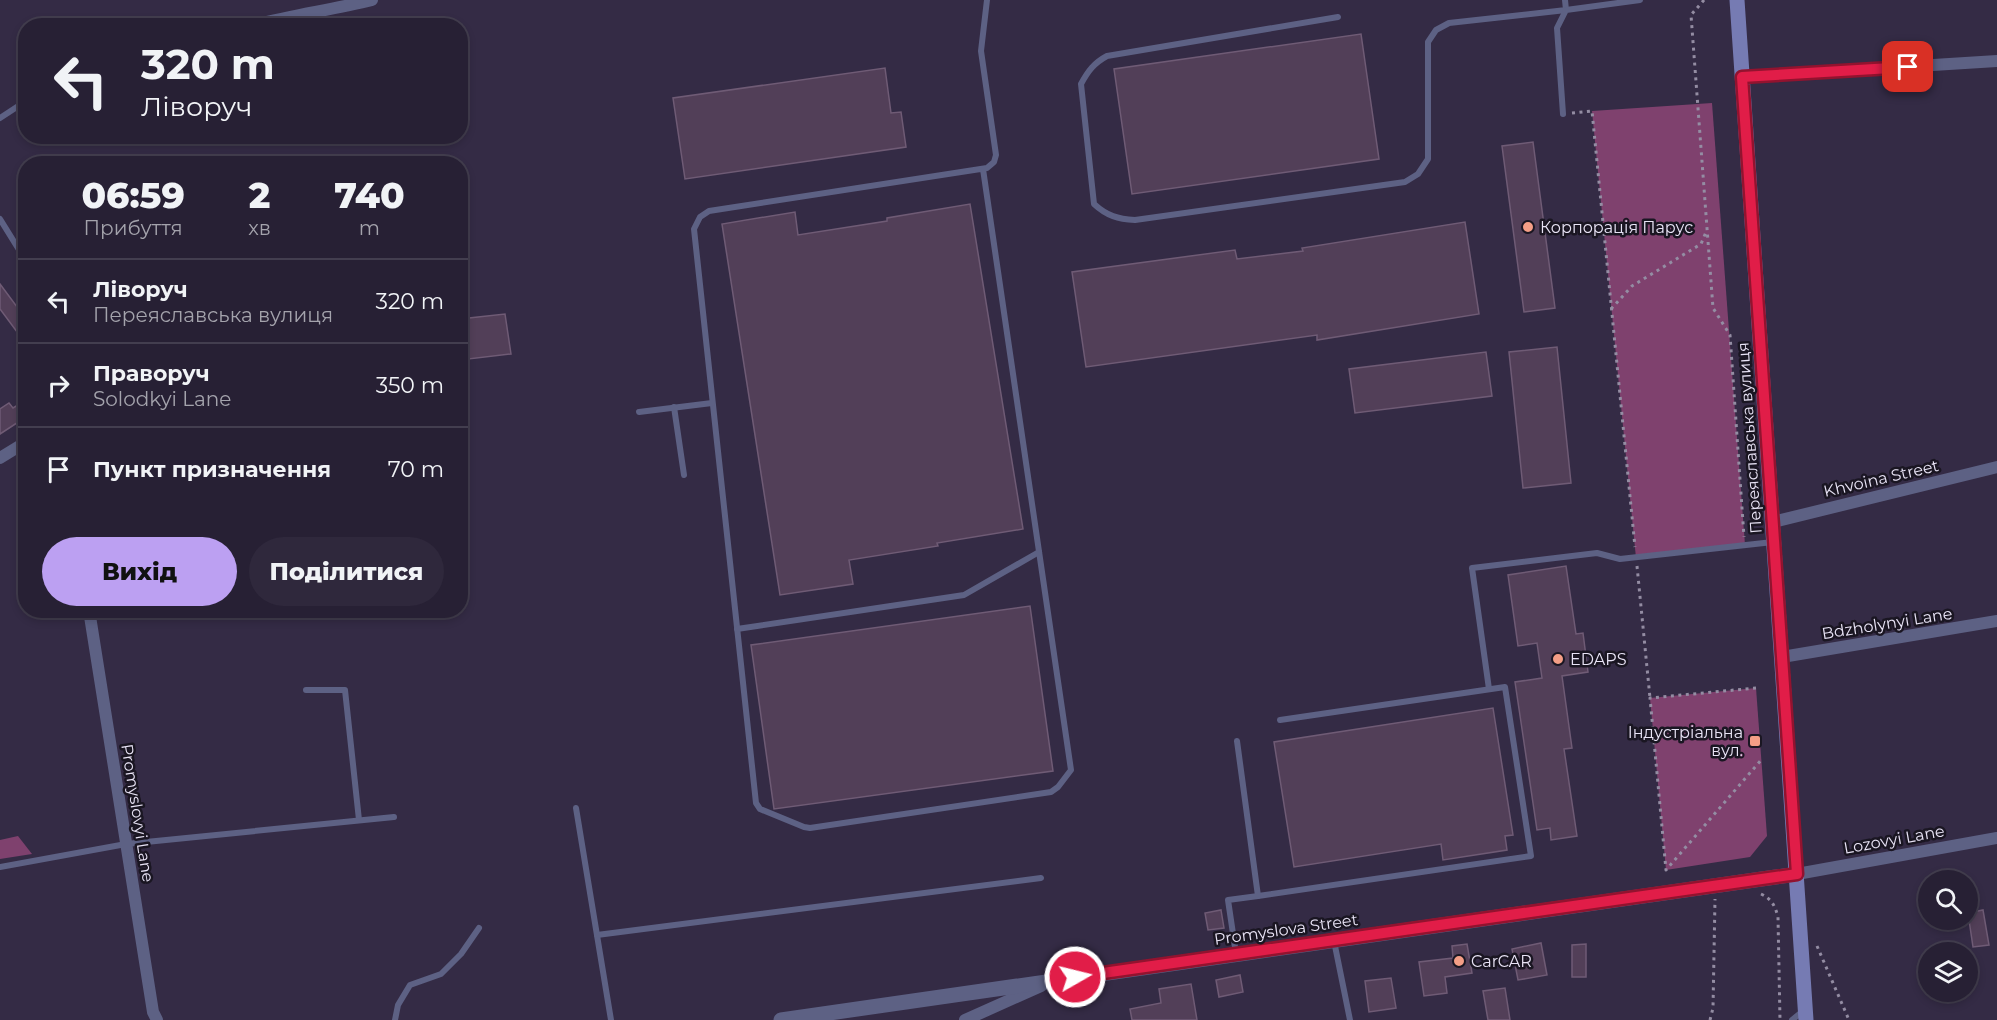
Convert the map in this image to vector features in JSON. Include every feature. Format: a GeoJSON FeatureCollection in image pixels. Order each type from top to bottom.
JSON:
{"type":"FeatureCollection","features":[{"type":"Feature","properties":{"kind":"main road","name":"Переяславська вулиця"},"geometry":{"type":"LineString","coordinates":[[1737,0],[1806,1014]]}},
{"type":"Feature","properties":{"kind":"street"},"geometry":{"type":"LineString","coordinates":[[281,18],[345,3],[372,0]]}},
{"type":"Feature","properties":{"kind":"street"},"geometry":{"type":"LineString","coordinates":[[1742,77],[1997,61]]}},
{"type":"Feature","properties":{"kind":"street"},"geometry":{"type":"LineString","coordinates":[[0,458],[18,447]]}},
{"type":"Feature","properties":{"kind":"street","name":"Khvoina Street"},"geometry":{"type":"LineString","coordinates":[[1773,522],[1997,467]]}},
{"type":"Feature","properties":{"kind":"street","name":"Promyslovyi Lane"},"geometry":{"type":"LineString","coordinates":[[90,618],[153,1012],[157,1020]]}},
{"type":"Feature","properties":{"kind":"street","name":"Bdzholynyi Lane"},"geometry":{"type":"LineString","coordinates":[[1782,657],[1997,621]]}},
{"type":"Feature","properties":{"kind":"street","name":"Lozovyi Lane"},"geometry":{"type":"LineString","coordinates":[[1797,874],[1997,838]]}},
{"type":"Feature","properties":{"kind":"street","name":"Promyslova Street"},"geometry":{"type":"LineString","coordinates":[[781,1020],[1797,874]]}},
{"type":"Feature","properties":{"kind":"street"},"geometry":{"type":"LineString","coordinates":[[968,1019],[1054,980]]}},
{"type":"Feature","properties":{"kind":"lane"},"geometry":{"type":"LineString","coordinates":[[982,169],[1071,767],[1058,787],[1051,792],[810,828],[760,809],[756,803],[694,229],[700,217],[709,211],[991,166],[996,155],[981,51],[987,0]]}},
{"type":"Feature","properties":{"kind":"lane"},"geometry":{"type":"LineString","coordinates":[[1563,114],[1557,28],[1566,10],[1565,0]]}},
{"type":"Feature","properties":{"kind":"lane"},"geometry":{"type":"LineString","coordinates":[[1338,16],[1107,56],[1097,61],[1087,71],[1081,84],[1094,204],[1104,213],[1118,219],[1135,220],[1405,182],[1418,174],[1428,159],[1428,42],[1436,30],[1449,23],[1640,0]]}},
{"type":"Feature","properties":{"kind":"lane"},"geometry":{"type":"LineString","coordinates":[[0,118],[18,106]]}},
{"type":"Feature","properties":{"kind":"lane"},"geometry":{"type":"LineString","coordinates":[[0,219],[18,248]]}},
{"type":"Feature","properties":{"kind":"lane"},"geometry":{"type":"LineString","coordinates":[[639,412],[712,403]]}},
{"type":"Feature","properties":{"kind":"lane"},"geometry":{"type":"LineString","coordinates":[[674,408],[684,476]]}},
{"type":"Feature","properties":{"kind":"lane"},"geometry":{"type":"LineString","coordinates":[[1489,689],[1472,568],[1597,554],[1620,559],[1636,558],[1774,542]]}},
{"type":"Feature","properties":{"kind":"lane"},"geometry":{"type":"LineString","coordinates":[[737,629],[964,595],[1039,552]]}},
{"type":"Feature","properties":{"kind":"lane"},"geometry":{"type":"LineString","coordinates":[[1236,954],[1228,900],[1531,856],[1505,687],[1280,720]]}},
{"type":"Feature","properties":{"kind":"lane"},"geometry":{"type":"LineString","coordinates":[[306,690],[345,690],[359,820]]}},
{"type":"Feature","properties":{"kind":"lane"},"geometry":{"type":"LineString","coordinates":[[1238,741],[1258,896]]}},
{"type":"Feature","properties":{"kind":"lane"},"geometry":{"type":"LineString","coordinates":[[576,808],[611,1020]]}},
{"type":"Feature","properties":{"kind":"lane"},"geometry":{"type":"LineString","coordinates":[[0,867],[126,844],[394,817]]}},
{"type":"Feature","properties":{"kind":"lane"},"geometry":{"type":"LineString","coordinates":[[597,935],[1041,878]]}},
{"type":"Feature","properties":{"kind":"lane"},"geometry":{"type":"LineString","coordinates":[[395,1020],[398,1005],[410,985],[441,974],[461,954],[479,928]]}},
{"type":"Feature","properties":{"kind":"lane"},"geometry":{"type":"LineString","coordinates":[[1334,940],[1350,1020]]}},
{"type":"Feature","properties":{"kind":"lane"},"geometry":{"type":"LineString","coordinates":[[1792,1020],[1806,1014]]}},
{"type":"Feature","properties":{"kind":"path"},"geometry":{"type":"LineString","coordinates":[[1704,0],[1691,15],[1707,231],[1713,308],[1730,335],[1745,545]]}},
{"type":"Feature","properties":{"kind":"path"},"geometry":{"type":"LineString","coordinates":[[1563,114],[1592,111],[1666,870],[1761,759]]}},
{"type":"Feature","properties":{"kind":"path"},"geometry":{"type":"LineString","coordinates":[[1611,309],[1632,286],[1701,244],[1707,231]]}},
{"type":"Feature","properties":{"kind":"path"},"geometry":{"type":"LineString","coordinates":[[1650,698],[1756,688]]}},
{"type":"Feature","properties":{"kind":"path"},"geometry":{"type":"LineString","coordinates":[[1710,1020],[1713,1008],[1714,885]]}},
{"type":"Feature","properties":{"kind":"path"},"geometry":{"type":"LineString","coordinates":[[1754,892],[1770,898],[1778,917],[1780,1020]]}},
{"type":"Feature","properties":{"kind":"path"},"geometry":{"type":"LineString","coordinates":[[1816,945],[1849,1020]]}},
{"type":"Feature","properties":{"kind":"shaded area"},"geometry":{"type":"Polygon","coordinates":[[[1712,103],[1745,545],[1636,558],[1592,111],[1712,103]]]}},
{"type":"Feature","properties":{"kind":"shaded area"},"geometry":{"type":"Polygon","coordinates":[[[1756,688],[1767,836],[1750,857],[1666,870],[1650,698],[1756,688]]]}},
{"type":"Feature","properties":{"kind":"shaded area"},"geometry":{"type":"Polygon","coordinates":[[[18,836],[32,854],[0,859],[0,840],[18,836]]]}},
{"type":"Feature","properties":{"kind":"building"},"geometry":{"type":"Polygon","coordinates":[[[1361,34],[1379,159],[1132,194],[1114,69],[1361,34]]]}},
{"type":"Feature","properties":{"kind":"building"},"geometry":{"type":"Polygon","coordinates":[[[885,68],[891,113],[901,112],[906,147],[685,179],[673,98],[885,68]]]}},
{"type":"Feature","properties":{"kind":"building","name":"Корпорація Парус"},"geometry":{"type":"Polygon","coordinates":[[[1533,142],[1555,308],[1524,312],[1502,146],[1533,142]]]}},
{"type":"Feature","properties":{"kind":"building"},"geometry":{"type":"Polygon","coordinates":[[[970,204],[1023,529],[937,543],[938,546],[849,560],[853,584],[780,595],[722,224],[795,212],[798,235],[887,221],[887,218],[970,204]]]}},
{"type":"Feature","properties":{"kind":"building"},"geometry":{"type":"Polygon","coordinates":[[[1465,222],[1479,314],[1317,340],[1317,335],[1086,367],[1072,272],[1235,250],[1237,259],[1303,251],[1302,248],[1465,222]]]}},
{"type":"Feature","properties":{"kind":"building"},"geometry":{"type":"Polygon","coordinates":[[[0,284],[18,308],[18,333],[0,309],[0,284]]]}},
{"type":"Feature","properties":{"kind":"building"},"geometry":{"type":"Polygon","coordinates":[[[505,314],[511,354],[468,359],[468,318],[505,314]]]}},
{"type":"Feature","properties":{"kind":"building"},"geometry":{"type":"Polygon","coordinates":[[[1557,347],[1571,483],[1523,488],[1509,352],[1557,347]]]}},
{"type":"Feature","properties":{"kind":"building"},"geometry":{"type":"Polygon","coordinates":[[[1486,352],[1492,396],[1355,413],[1349,369],[1486,352]]]}},
{"type":"Feature","properties":{"kind":"building"},"geometry":{"type":"Polygon","coordinates":[[[9,403],[13,408],[18,405],[18,422],[0,434],[0,409],[9,403]]]}},
{"type":"Feature","properties":{"kind":"building"},"geometry":{"type":"Polygon","coordinates":[[[1566,566],[1576,634],[1583,633],[1588,672],[1562,676],[1572,748],[1564,749],[1577,836],[1551,840],[1550,828],[1537,830],[1515,682],[1542,678],[1537,643],[1518,646],[1508,575],[1566,566]]]}},
{"type":"Feature","properties":{"kind":"building"},"geometry":{"type":"Polygon","coordinates":[[[1030,606],[1053,771],[774,809],[751,645],[1030,606]]]}},
{"type":"Feature","properties":{"kind":"building"},"geometry":{"type":"Polygon","coordinates":[[[1493,708],[1513,835],[1505,836],[1507,850],[1443,860],[1441,844],[1294,867],[1274,742],[1493,708]]]}},
{"type":"Feature","properties":{"kind":"building"},"geometry":{"type":"Polygon","coordinates":[[[1221,910],[1224,928],[1208,930],[1205,913],[1221,910]]]}},
{"type":"Feature","properties":{"kind":"building"},"geometry":{"type":"Polygon","coordinates":[[[1983,910],[1989,945],[1978,946],[1978,942],[1972,942],[1970,930],[1978,930],[1978,911],[1983,910]]]}},
{"type":"Feature","properties":{"kind":"building"},"geometry":{"type":"Polygon","coordinates":[[[1541,943],[1547,975],[1518,980],[1512,949],[1541,943]]]}},
{"type":"Feature","properties":{"kind":"building"},"geometry":{"type":"Polygon","coordinates":[[[1467,944],[1472,973],[1445,977],[1447,993],[1424,996],[1419,962],[1453,958],[1452,946],[1467,944]]]}},
{"type":"Feature","properties":{"kind":"building"},"geometry":{"type":"Polygon","coordinates":[[[1586,944],[1586,977],[1572,977],[1572,945],[1586,944]]]}},
{"type":"Feature","properties":{"kind":"building"},"geometry":{"type":"Polygon","coordinates":[[[1240,975],[1243,992],[1219,997],[1216,980],[1240,975]]]}},
{"type":"Feature","properties":{"kind":"building"},"geometry":{"type":"Polygon","coordinates":[[[1391,978],[1396,1008],[1369,1012],[1365,981],[1391,978]]]}},
{"type":"Feature","properties":{"kind":"building"},"geometry":{"type":"Polygon","coordinates":[[[1191,984],[1197,1020],[1132,1020],[1130,1009],[1161,1003],[1159,989],[1191,984]]]}},
{"type":"Feature","properties":{"kind":"building"},"geometry":{"type":"Polygon","coordinates":[[[1505,988],[1510,1020],[1488,1020],[1483,991],[1505,988]]]}},
{"type":"Feature","properties":{"kind":"place","name":"Корпорація Парус"},"geometry":{"type":"Point","coordinates":[1528,227]}},
{"type":"Feature","properties":{"kind":"place","name":"EDAPS"},"geometry":{"type":"Point","coordinates":[1558,659]}},
{"type":"Feature","properties":{"kind":"place","name":"Індустріальна вул."},"geometry":{"type":"Point","coordinates":[1755,741]}},
{"type":"Feature","properties":{"kind":"place","name":"CarCAR"},"geometry":{"type":"Point","coordinates":[1459,961]}},
{"type":"Feature","properties":{"kind":"route"},"geometry":{"type":"LineString","coordinates":[[1075,977],[1797,874],[1742,77],[1908,67]]}}]}
